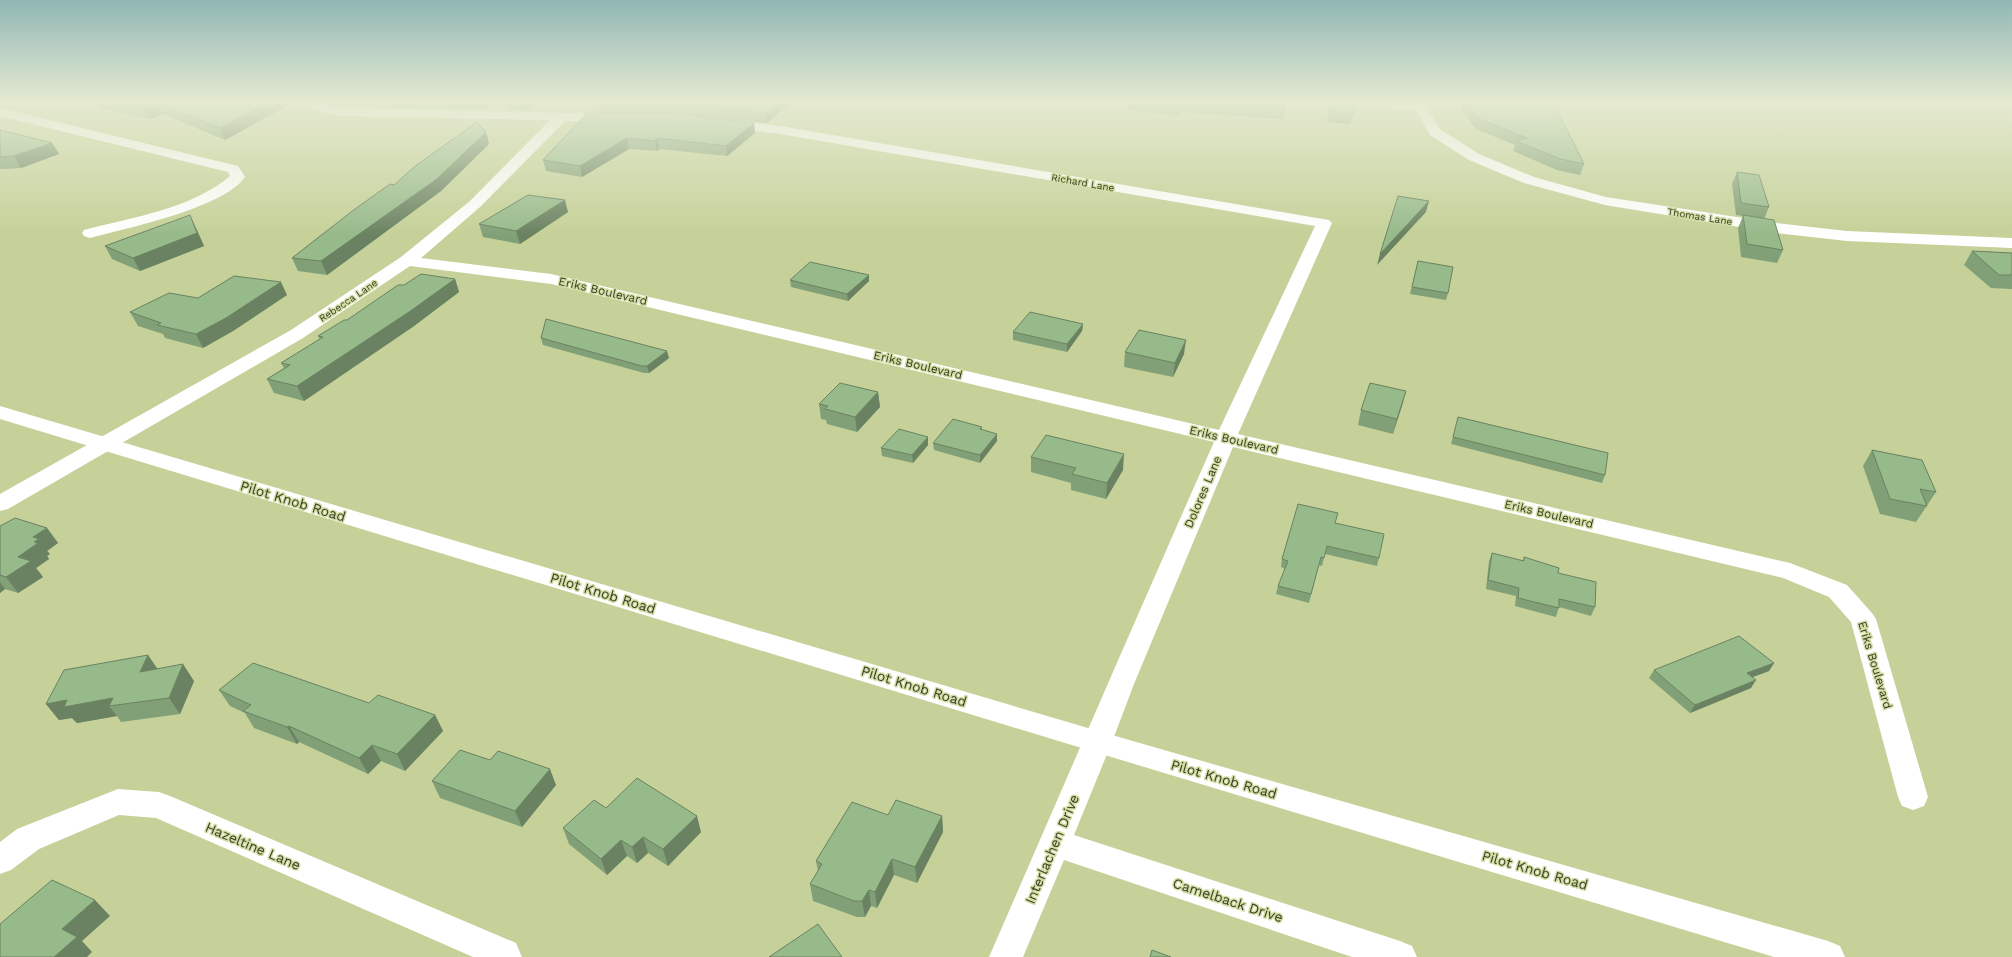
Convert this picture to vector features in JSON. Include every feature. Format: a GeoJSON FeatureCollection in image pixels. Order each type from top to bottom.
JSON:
{"type":"FeatureCollection","features":[{"type":"Feature","properties":{"kind":"street"},"geometry":{"type":"LineString","coordinates":[[90,233],[180,209],[224,189],[238,177],[233,169],[142,147]]}},
{"type":"Feature","properties":{"kind":"street","name":"Rebecca Lane"},"geometry":{"type":"LineString","coordinates":[[0,504],[107,445],[297,334],[407,261],[476,204],[532,147]]}},
{"type":"Feature","properties":{"kind":"street","name":"Richard Lane"},"geometry":{"type":"LineString","coordinates":[[877,147],[1324,223]]}},
{"type":"Feature","properties":{"kind":"street","name":"Thomas Lane"},"geometry":{"type":"LineString","coordinates":[[1458,147],[1474,157],[1529,180],[1605,201],[1776,228],[1847,236],[2012,243]]}},
{"type":"Feature","properties":{"kind":"street","name":"Dolores Lane"},"geometry":{"type":"LineString","coordinates":[[1098,742],[1120,684],[1226,438],[1324,223]]}},
{"type":"Feature","properties":{"kind":"street","name":"Eriks Boulevard"},"geometry":{"type":"LineString","coordinates":[[407,261],[551,279],[1790,571],[1838,591],[1863,620],[1913,797]]}},
{"type":"Feature","properties":{"kind":"street","name":"Pilot Knob Road"},"geometry":{"type":"LineString","coordinates":[[0,412],[1098,742],[1828,957]]}},
{"type":"Feature","properties":{"kind":"street","name":"Interlachen Drive"},"geometry":{"type":"LineString","coordinates":[[1006,957],[1098,742]]}},
{"type":"Feature","properties":{"kind":"street","name":"Hazeltine Lane"},"geometry":{"type":"LineString","coordinates":[[0,860],[28,839],[118,802],[159,805],[504,954],[505,957]]}},
{"type":"Feature","properties":{"kind":"street","name":"Camelback Drive"},"geometry":{"type":"LineString","coordinates":[[1055,844],[1400,957]]}},
{"type":"Feature","properties":{"kind":"building"},"geometry":{"type":"Polygon","coordinates":[[[0,147],[41,147],[14,156],[0,157],[0,147]]]}},
{"type":"Feature","properties":{"kind":"building"},"geometry":{"type":"Polygon","coordinates":[[[442,147],[471,147],[437,179],[321,261],[292,258],[355,209],[390,184],[394,185],[414,167],[442,147]]]}},
{"type":"Feature","properties":{"kind":"building"},"geometry":{"type":"Polygon","coordinates":[[[556,147],[612,147],[580,166],[543,160],[556,147]]]}},
{"type":"Feature","properties":{"kind":"building"},"geometry":{"type":"Polygon","coordinates":[[[1530,147],[1575,147],[1584,164],[1560,159],[1530,147]]]}},
{"type":"Feature","properties":{"kind":"building"},"geometry":{"type":"Polygon","coordinates":[[[1737,172],[1759,175],[1769,207],[1741,203],[1737,172]]]}},
{"type":"Feature","properties":{"kind":"building"},"geometry":{"type":"Polygon","coordinates":[[[528,195],[565,200],[516,231],[479,224],[528,195]]]}},
{"type":"Feature","properties":{"kind":"building"},"geometry":{"type":"Polygon","coordinates":[[[1398,196],[1429,201],[1380,254],[1398,196]]]}},
{"type":"Feature","properties":{"kind":"building"},"geometry":{"type":"Polygon","coordinates":[[[190,215],[197,233],[133,258],[105,246],[190,215]]]}},
{"type":"Feature","properties":{"kind":"building"},"geometry":{"type":"Polygon","coordinates":[[[1743,215],[1774,220],[1783,250],[1747,244],[1743,215]]]}},
{"type":"Feature","properties":{"kind":"building"},"geometry":{"type":"Polygon","coordinates":[[[1972,251],[2012,253],[2012,275],[1999,275],[1972,251]]]}},
{"type":"Feature","properties":{"kind":"building"},"geometry":{"type":"Polygon","coordinates":[[[1418,261],[1453,267],[1448,293],[1412,287],[1418,261]]]}},
{"type":"Feature","properties":{"kind":"building"},"geometry":{"type":"Polygon","coordinates":[[[810,262],[869,275],[847,294],[790,280],[810,262]]]}},
{"type":"Feature","properties":{"kind":"building"},"geometry":{"type":"Polygon","coordinates":[[[421,274],[455,279],[409,312],[297,386],[267,379],[290,365],[281,363],[323,337],[318,336],[344,320],[347,320],[398,285],[404,285],[421,274]]]}},
{"type":"Feature","properties":{"kind":"building"},"geometry":{"type":"Polygon","coordinates":[[[234,276],[281,282],[226,318],[196,334],[157,325],[161,323],[130,312],[169,293],[198,298],[234,276]]]}},
{"type":"Feature","properties":{"kind":"building"},"geometry":{"type":"Polygon","coordinates":[[[1030,312],[1083,324],[1067,344],[1013,332],[1030,312]]]}},
{"type":"Feature","properties":{"kind":"building"},"geometry":{"type":"Polygon","coordinates":[[[546,319],[667,351],[647,366],[642,366],[541,338],[546,319]]]}},
{"type":"Feature","properties":{"kind":"building"},"geometry":{"type":"Polygon","coordinates":[[[1139,330],[1186,340],[1175,363],[1125,352],[1139,330]]]}},
{"type":"Feature","properties":{"kind":"building"},"geometry":{"type":"Polygon","coordinates":[[[840,383],[878,392],[855,417],[825,409],[828,406],[819,404],[840,383]]]}},
{"type":"Feature","properties":{"kind":"building"},"geometry":{"type":"Polygon","coordinates":[[[1370,383],[1406,391],[1397,419],[1361,410],[1370,383]]]}},
{"type":"Feature","properties":{"kind":"building"},"geometry":{"type":"Polygon","coordinates":[[[1458,417],[1608,453],[1605,475],[1453,437],[1458,417]]]}},
{"type":"Feature","properties":{"kind":"building"},"geometry":{"type":"Polygon","coordinates":[[[953,419],[982,427],[980,429],[997,434],[980,455],[933,443],[953,419]]]}},
{"type":"Feature","properties":{"kind":"building"},"geometry":{"type":"Polygon","coordinates":[[[899,429],[928,437],[912,455],[881,448],[899,429]]]}},
{"type":"Feature","properties":{"kind":"building"},"geometry":{"type":"Polygon","coordinates":[[[1046,435],[1124,454],[1107,483],[1072,474],[1076,468],[1031,457],[1046,435]]]}},
{"type":"Feature","properties":{"kind":"building"},"geometry":{"type":"Polygon","coordinates":[[[1872,450],[1922,460],[1936,492],[1920,489],[1927,506],[1890,499],[1872,450]]]}},
{"type":"Feature","properties":{"kind":"building"},"geometry":{"type":"Polygon","coordinates":[[[1298,504],[1338,513],[1335,523],[1384,534],[1379,558],[1327,546],[1324,558],[1321,557],[1311,594],[1278,586],[1288,561],[1282,559],[1298,504]]]}},
{"type":"Feature","properties":{"kind":"building"},"geometry":{"type":"Polygon","coordinates":[[[15,518],[47,528],[33,537],[39,539],[34,542],[38,543],[18,557],[31,561],[6,577],[0,575],[0,526],[15,518]]]}},
{"type":"Feature","properties":{"kind":"building"},"geometry":{"type":"Polygon","coordinates":[[[1492,553],[1524,561],[1524,557],[1559,568],[1558,573],[1596,582],[1595,607],[1559,599],[1559,608],[1518,598],[1519,588],[1488,580],[1492,553]]]}},
{"type":"Feature","properties":{"kind":"building"},"geometry":{"type":"Polygon","coordinates":[[[1739,636],[1774,663],[1747,673],[1756,680],[1695,705],[1654,670],[1739,636]]]}},
{"type":"Feature","properties":{"kind":"building"},"geometry":{"type":"Polygon","coordinates":[[[148,655],[140,672],[183,664],[169,698],[109,706],[113,698],[64,707],[67,700],[46,704],[64,670],[148,655]]]}},
{"type":"Feature","properties":{"kind":"building"},"geometry":{"type":"Polygon","coordinates":[[[253,663],[369,703],[378,695],[435,715],[397,754],[372,745],[359,758],[289,726],[287,727],[243,711],[251,705],[219,690],[253,663]]]}},
{"type":"Feature","properties":{"kind":"building"},"geometry":{"type":"Polygon","coordinates":[[[460,750],[490,760],[498,751],[550,769],[515,811],[432,781],[460,750]]]}},
{"type":"Feature","properties":{"kind":"building"},"geometry":{"type":"Polygon","coordinates":[[[637,778],[697,816],[663,849],[643,837],[632,847],[621,840],[601,859],[563,828],[594,800],[606,808],[637,778]]]}},
{"type":"Feature","properties":{"kind":"building"},"geometry":{"type":"Polygon","coordinates":[[[896,800],[942,816],[915,867],[892,859],[875,892],[869,890],[862,901],[854,901],[810,884],[822,864],[816,861],[852,802],[888,815],[896,800]]]}},
{"type":"Feature","properties":{"kind":"building"},"geometry":{"type":"Polygon","coordinates":[[[52,880],[95,900],[62,929],[77,937],[54,957],[0,957],[0,924],[52,880]]]}},
{"type":"Feature","properties":{"kind":"building"},"geometry":{"type":"Polygon","coordinates":[[[818,924],[842,957],[769,957],[818,924]]]}},
{"type":"Feature","properties":{"kind":"building"},"geometry":{"type":"Polygon","coordinates":[[[1152,950],[1171,957],[1150,957],[1152,950]]]}}]}
